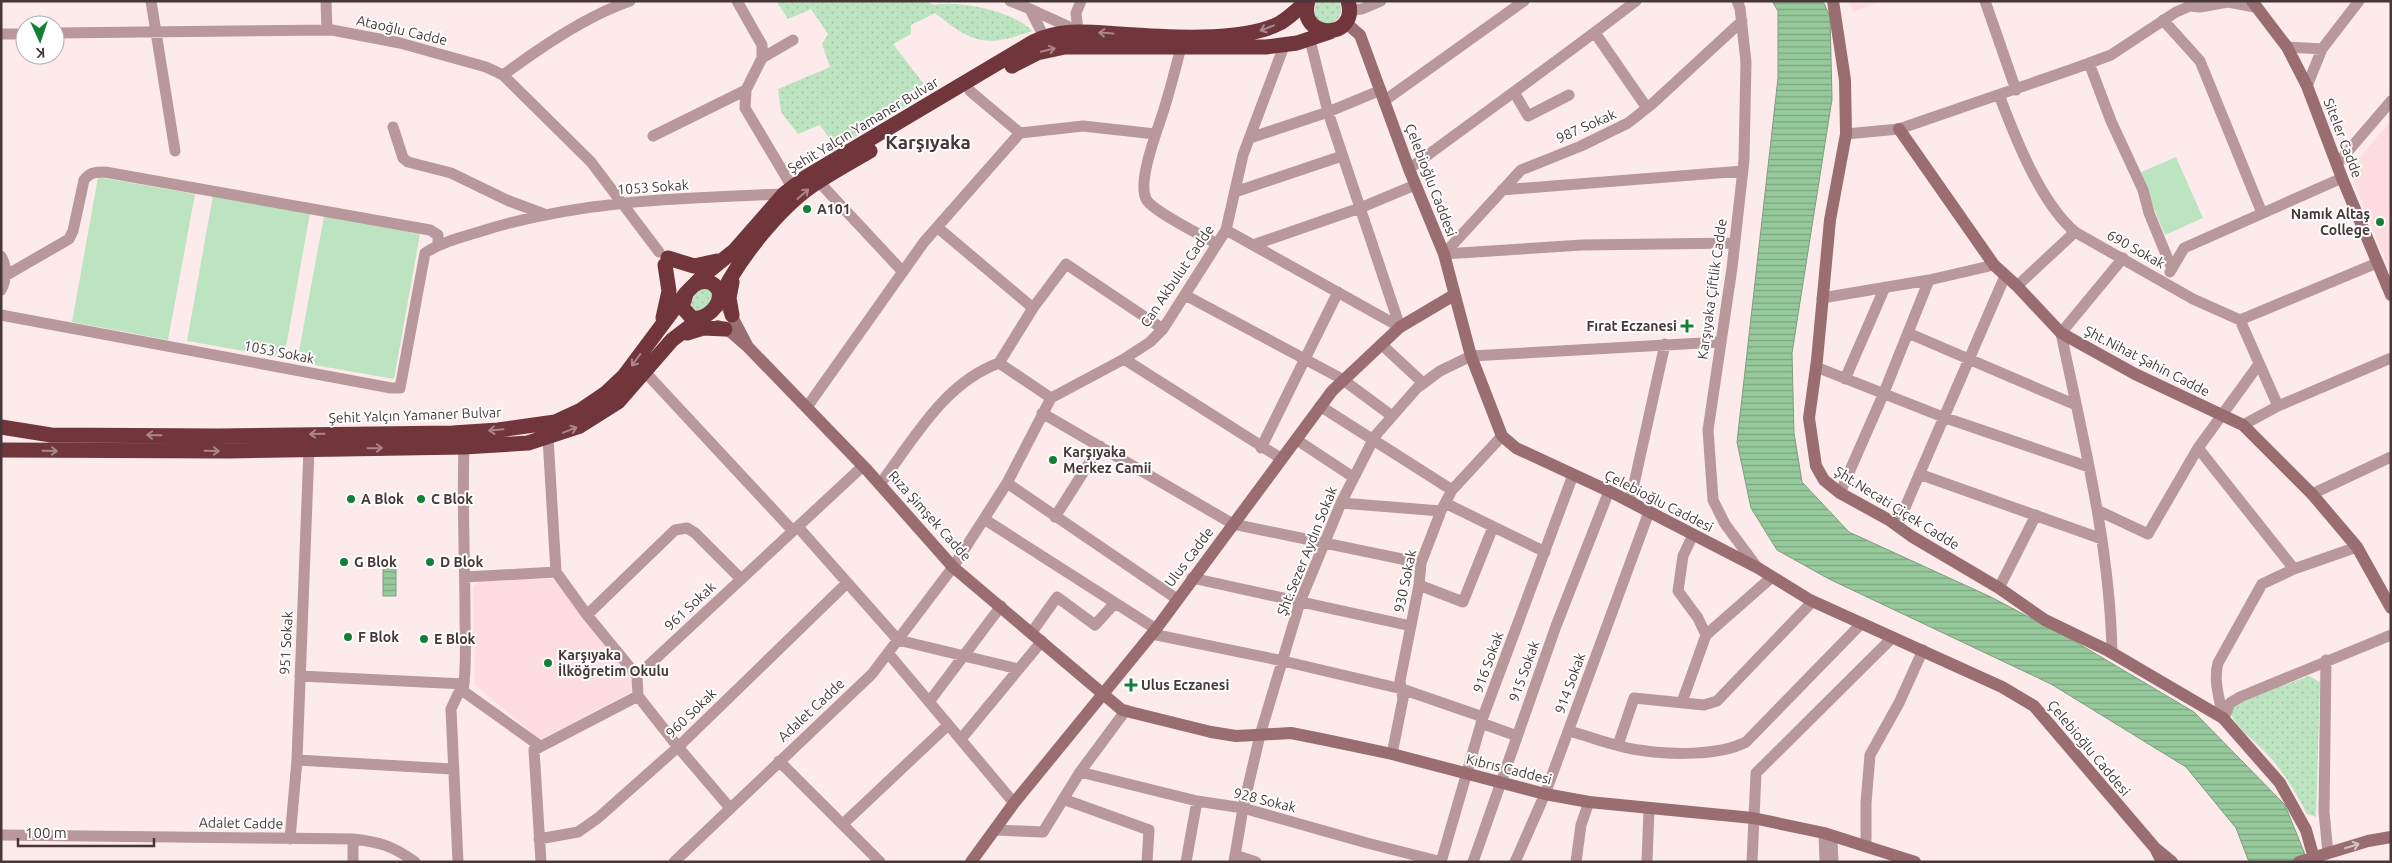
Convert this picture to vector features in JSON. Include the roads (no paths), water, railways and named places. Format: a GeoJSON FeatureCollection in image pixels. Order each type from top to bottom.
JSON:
{"type":"FeatureCollection","features":[{"type":"Feature","properties":{"kind":"highway","name":"Şehit Yalçın Yamaner Bulvar"},"geometry":{"type":"LineString","coordinates":[[1,450],[72,452],[464,447],[528,443],[548,438],[599,416],[618,402],[676,336],[724,259],[735,250],[788,191],[806,176],[1044,36],[1078,30],[1148,36],[1250,34],[1281,22],[1308,1]]}},
{"type":"Feature","properties":{"kind":"highway"},"geometry":{"type":"LineString","coordinates":[[1308,1],[1306,11],[1312,24],[1317,29],[1330,32]]}},
{"type":"Feature","properties":{"kind":"highway","name":"Şehit Yalçın Yamaner Bulvar"},"geometry":{"type":"LineString","coordinates":[[1,427],[51,435],[218,436],[453,433],[555,422],[581,410],[606,393],[624,376],[658,330],[700,299],[738,267],[749,251],[788,208],[819,182],[1028,57],[1056,48],[1284,46],[1310,40],[1342,27],[1348,8]]}},
{"type":"Feature","properties":{"kind":"highway"},"geometry":{"type":"LineString","coordinates":[[658,330],[668,304],[669,291],[664,258],[694,266],[724,259]]}},
{"type":"Feature","properties":{"kind":"highway"},"geometry":{"type":"LineString","coordinates":[[732,315],[730,290],[738,267]]}},
{"type":"Feature","properties":{"kind":"highway"},"geometry":{"type":"LineString","coordinates":[[676,336],[703,328],[724,329]]}},
{"type":"Feature","properties":{"kind":"street"},"geometry":{"type":"LineString","coordinates":[[151,1],[175,151]]}},
{"type":"Feature","properties":{"kind":"street"},"geometry":{"type":"LineString","coordinates":[[326,1],[327,30]]}},
{"type":"Feature","properties":{"kind":"street"},"geometry":{"type":"LineString","coordinates":[[503,75],[530,55],[611,4],[630,1]]}},
{"type":"Feature","properties":{"kind":"street"},"geometry":{"type":"LineString","coordinates":[[737,1],[762,45],[762,58],[746,90],[745,108],[788,191]]}},
{"type":"Feature","properties":{"kind":"street"},"geometry":{"type":"LineString","coordinates":[[1010,1],[1078,30]]}},
{"type":"Feature","properties":{"kind":"street"},"geometry":{"type":"LineString","coordinates":[[1078,30],[1076,13],[1081,1]]}},
{"type":"Feature","properties":{"kind":"street"},"geometry":{"type":"LineString","coordinates":[[1348,8],[1368,8],[1381,1]]}},
{"type":"Feature","properties":{"kind":"street"},"geometry":{"type":"LineString","coordinates":[[1250,138],[1383,95],[1524,1]]}},
{"type":"Feature","properties":{"kind":"street"},"geometry":{"type":"LineString","coordinates":[[1408,170],[1636,1]]}},
{"type":"Feature","properties":{"kind":"street","name":"Karşıyaka Çiftlik Cadde"},"geometry":{"type":"LineString","coordinates":[[1737,1],[1742,21],[1746,62],[1743,171],[1735,243],[1719,342],[1708,430],[1713,500],[1725,524],[1758,568]]}},
{"type":"Feature","properties":{"kind":"street","name":"Şht.Necati Çiçek Cadde"},"geometry":{"type":"LineString","coordinates":[[1833,1],[1844,72],[1846,134],[1830,220],[1816,367],[1809,418],[1812,450],[1816,466],[1824,480],[1840,493],[1999,588],[2045,620],[2112,653],[2223,718],[2280,782],[2306,830],[2314,860]]}},
{"type":"Feature","properties":{"kind":"street"},"geometry":{"type":"LineString","coordinates":[[1985,1],[2016,90]]}},
{"type":"Feature","properties":{"kind":"street"},"geometry":{"type":"LineString","coordinates":[[2307,86],[2322,49],[2359,1]]}},
{"type":"Feature","properties":{"kind":"street"},"geometry":{"type":"LineString","coordinates":[[1846,134],[1899,129],[2016,90],[2111,55],[2163,20],[2174,7],[2200,7],[2228,2],[2254,4]]}},
{"type":"Feature","properties":{"kind":"street","name":"Siteler Cadde"},"geometry":{"type":"LineString","coordinates":[[2254,4],[2287,47],[2307,86],[2342,178],[2391,295]]}},
{"type":"Feature","properties":{"kind":"street","name":"Çelebioğlu Caddesi"},"geometry":{"type":"LineString","coordinates":[[1348,8],[1383,95],[1408,170],[1444,254],[1471,356],[1502,436],[1516,448],[1609,491],[1758,568],[1813,601],[2002,687],[2034,706],[2155,848],[2172,862]]}},
{"type":"Feature","properties":{"kind":"street"},"geometry":{"type":"LineString","coordinates":[[1030,9],[1044,36]]}},
{"type":"Feature","properties":{"kind":"street"},"geometry":{"type":"LineString","coordinates":[[2163,20],[2200,62],[2262,213]]}},
{"type":"Feature","properties":{"kind":"street","name":"987 Sokak"},"geometry":{"type":"LineString","coordinates":[[1444,254],[1521,170],[1581,146],[1628,123],[1742,21]]}},
{"type":"Feature","properties":{"kind":"street","name":"Ataoğlu Cadde"},"geometry":{"type":"LineString","coordinates":[[65,33],[327,30],[400,43],[486,67],[503,75],[591,162],[664,258],[700,299]]}},
{"type":"Feature","properties":{"kind":"street"},"geometry":{"type":"LineString","coordinates":[[1595,33],[1647,108]]}},
{"type":"Feature","properties":{"kind":"street"},"geometry":{"type":"LineString","coordinates":[[1,34],[15,34]]}},
{"type":"Feature","properties":{"kind":"street"},"geometry":{"type":"LineString","coordinates":[[762,58],[793,40]]}},
{"type":"Feature","properties":{"kind":"street"},"geometry":{"type":"LineString","coordinates":[[1310,40],[1328,112],[1400,327]]}},
{"type":"Feature","properties":{"kind":"street","name":"Can Akbulut Cadde"},"geometry":{"type":"LineString","coordinates":[[1051,398],[1124,359],[1150,342],[1163,329],[1226,230],[1243,155],[1284,46]]}},
{"type":"Feature","properties":{"kind":"street"},"geometry":{"type":"LineString","coordinates":[[1181,47],[1155,134],[1144,186],[1147,200],[1159,210],[1217,244]]}},
{"type":"Feature","properties":{"kind":"street"},"geometry":{"type":"LineString","coordinates":[[2287,47],[2322,49]]}},
{"type":"Feature","properties":{"kind":"street"},"geometry":{"type":"LineString","coordinates":[[2089,63],[2111,121],[2143,190],[2149,213],[2172,269]]}},
{"type":"Feature","properties":{"kind":"street"},"geometry":{"type":"LineString","coordinates":[[653,136],[746,90]]}},
{"type":"Feature","properties":{"kind":"street"},"geometry":{"type":"LineString","coordinates":[[970,91],[1020,132]]}},
{"type":"Feature","properties":{"kind":"street"},"geometry":{"type":"LineString","coordinates":[[1514,92],[1528,116],[1569,95]]}},
{"type":"Feature","properties":{"kind":"street","name":"690 Sokak"},"geometry":{"type":"LineString","coordinates":[[1999,95],[2023,156],[2063,222],[2075,232],[2164,282],[2240,320]]}},
{"type":"Feature","properties":{"kind":"street"},"geometry":{"type":"LineString","coordinates":[[2337,164],[2391,101]]}},
{"type":"Feature","properties":{"kind":"street"},"geometry":{"type":"LineString","coordinates":[[807,407],[937,227],[1020,132],[1083,126],[1155,134]]}},
{"type":"Feature","properties":{"kind":"street"},"geometry":{"type":"LineString","coordinates":[[393,127],[403,158],[408,162],[451,173],[509,201],[544,214]]}},
{"type":"Feature","properties":{"kind":"street","name":"Şht.Nihat Şahin Cadde"},"geometry":{"type":"LineString","coordinates":[[1899,129],[1994,265],[2017,286],[2061,333],[2135,374],[2244,425],[2312,494],[2357,548],[2391,608]]}},
{"type":"Feature","properties":{"kind":"street"},"geometry":{"type":"LineString","coordinates":[[1235,192],[1342,156]]}},
{"type":"Feature","properties":{"kind":"street"},"geometry":{"type":"LineString","coordinates":[[1502,190],[1743,171]]}},
{"type":"Feature","properties":{"kind":"street"},"geometry":{"type":"LineString","coordinates":[[5,276],[69,239],[73,231],[84,180],[88,174],[94,172],[115,174],[430,230],[438,235],[438,245]]}},
{"type":"Feature","properties":{"kind":"street"},"geometry":{"type":"LineString","coordinates":[[2164,282],[2184,248],[2342,178]]}},
{"type":"Feature","properties":{"kind":"street"},"geometry":{"type":"LineString","coordinates":[[819,182],[903,272]]}},
{"type":"Feature","properties":{"kind":"street"},"geometry":{"type":"LineString","coordinates":[[1253,245],[1360,208],[1415,185]]}},
{"type":"Feature","properties":{"kind":"street","name":"1053 Sokak"},"geometry":{"type":"LineString","coordinates":[[1,315],[391,388],[400,388],[425,253],[438,245],[522,218],[544,214],[622,203],[788,191]]}},
{"type":"Feature","properties":{"kind":"street"},"geometry":{"type":"LineString","coordinates":[[937,227],[1033,308]]}},
{"type":"Feature","properties":{"kind":"street"},"geometry":{"type":"LineString","coordinates":[[1226,230],[1400,327]]}},
{"type":"Feature","properties":{"kind":"street"},"geometry":{"type":"LineString","coordinates":[[2017,286],[2075,232]]}},
{"type":"Feature","properties":{"kind":"street"},"geometry":{"type":"LineString","coordinates":[[1444,254],[1582,245],[1735,243]]}},
{"type":"Feature","properties":{"kind":"street"},"geometry":{"type":"LineString","coordinates":[[1,256],[5,262],[5,276],[1,290]]}},
{"type":"Feature","properties":{"kind":"street","name":"Ataoğlu Cadde"},"geometry":{"type":"LineString","coordinates":[[664,258],[700,299]]}},
{"type":"Feature","properties":{"kind":"street"},"geometry":{"type":"LineString","coordinates":[[2112,653],[2111,615],[2099,511],[2061,333],[2123,258]]}},
{"type":"Feature","properties":{"kind":"street"},"geometry":{"type":"LineString","coordinates":[[2278,406],[2240,320],[2377,263]]}},
{"type":"Feature","properties":{"kind":"street"},"geometry":{"type":"LineString","coordinates":[[880,484],[934,411],[958,386],[976,373],[999,364],[1033,308],[1066,264],[1163,329]]}},
{"type":"Feature","properties":{"kind":"street"},"geometry":{"type":"LineString","coordinates":[[1822,298],[1929,280],[1994,265]]}},
{"type":"Feature","properties":{"kind":"street"},"geometry":{"type":"LineString","coordinates":[[1897,526],[2005,276]]}},
{"type":"Feature","properties":{"kind":"street"},"geometry":{"type":"LineString","coordinates":[[1840,493],[1883,395],[1929,280]]}},
{"type":"Feature","properties":{"kind":"street"},"geometry":{"type":"LineString","coordinates":[[1845,379],[1885,287]]}},
{"type":"Feature","properties":{"kind":"street"},"geometry":{"type":"LineString","coordinates":[[1261,448],[1338,292]]}},
{"type":"Feature","properties":{"kind":"street"},"geometry":{"type":"LineString","coordinates":[[1185,295],[1342,379],[1392,416]]}},
{"type":"Feature","properties":{"kind":"street","name":"Ulus Cadde"},"geometry":{"type":"LineString","coordinates":[[972,862],[1014,803],[1154,632],[1177,598],[1342,379],[1400,327],[1454,295]]}},
{"type":"Feature","properties":{"kind":"street","name":"Rıza Şimşek Cadde"},"geometry":{"type":"LineString","coordinates":[[700,299],[732,315],[748,347]]}},
{"type":"Feature","properties":{"kind":"street","name":"Rıza Şimşek Cadde"},"geometry":{"type":"LineString","coordinates":[[700,299],[724,329],[748,347],[880,484],[953,567],[1103,692]]}},
{"type":"Feature","properties":{"kind":"street"},"geometry":{"type":"LineString","coordinates":[[1908,333],[1969,361],[2076,405]]}},
{"type":"Feature","properties":{"kind":"street"},"geometry":{"type":"LineString","coordinates":[[1471,356],[1719,342]]}},
{"type":"Feature","properties":{"kind":"street"},"geometry":{"type":"LineString","coordinates":[[1381,344],[1423,383]]}},
{"type":"Feature","properties":{"kind":"street"},"geometry":{"type":"LineString","coordinates":[[1630,502],[1665,344]]}},
{"type":"Feature","properties":{"kind":"street","name":"Şht.Sezer Aydın Sokak"},"geometry":{"type":"LineString","coordinates":[[1235,859],[1243,808],[1260,735],[1300,602],[1353,477],[1374,439],[1392,416],[1423,383],[1471,356]]}},
{"type":"Feature","properties":{"kind":"street"},"geometry":{"type":"LineString","coordinates":[[2244,425],[2278,406],[2391,358]]}},
{"type":"Feature","properties":{"kind":"street"},"geometry":{"type":"LineString","coordinates":[[1124,359],[1282,460]]}},
{"type":"Feature","properties":{"kind":"street"},"geometry":{"type":"LineString","coordinates":[[953,567],[1007,483],[1051,398],[999,364]]}},
{"type":"Feature","properties":{"kind":"street"},"geometry":{"type":"LineString","coordinates":[[2099,511],[2148,534],[2198,448],[2259,364]]}},
{"type":"Feature","properties":{"kind":"street"},"geometry":{"type":"LineString","coordinates":[[1816,367],[1883,395],[1943,417],[2089,467]]}},
{"type":"Feature","properties":{"kind":"street"},"geometry":{"type":"LineString","coordinates":[[645,372],[847,583],[898,640],[1018,669]]}},
{"type":"Feature","properties":{"kind":"street"},"geometry":{"type":"LineString","coordinates":[[1320,406],[1452,490]]}},
{"type":"Feature","properties":{"kind":"street"},"geometry":{"type":"LineString","coordinates":[[1042,413],[1233,524],[1421,563]]}},
{"type":"Feature","properties":{"kind":"street","name":"930 Sokak"},"geometry":{"type":"LineString","coordinates":[[1392,754],[1403,698],[1400,681],[1419,585],[1421,563],[1443,507],[1452,490],[1502,436]]}},
{"type":"Feature","properties":{"kind":"street"},"geometry":{"type":"LineString","coordinates":[[548,438],[556,572],[587,615],[637,676],[638,696],[730,808]]}},
{"type":"Feature","properties":{"kind":"street"},"geometry":{"type":"LineString","coordinates":[[1297,440],[1353,477]]}},
{"type":"Feature","properties":{"kind":"street"},"geometry":{"type":"LineString","coordinates":[[1055,516],[1100,446]]}},
{"type":"Feature","properties":{"kind":"street"},"geometry":{"type":"LineString","coordinates":[[458,862],[452,769],[451,709],[458,694],[464,687],[465,577],[462,510],[464,447]]}},
{"type":"Feature","properties":{"kind":"street"},"geometry":{"type":"LineString","coordinates":[[2198,448],[2294,569]]}},
{"type":"Feature","properties":{"kind":"street","name":"951 Sokak"},"geometry":{"type":"LineString","coordinates":[[290,839],[296,760],[309,449]]}},
{"type":"Feature","properties":{"kind":"street"},"geometry":{"type":"LineString","coordinates":[[2312,494],[2391,457]]}},
{"type":"Feature","properties":{"kind":"street","name":"961 Sokak"},"geometry":{"type":"LineString","coordinates":[[637,676],[863,466]]}},
{"type":"Feature","properties":{"kind":"street"},"geometry":{"type":"LineString","coordinates":[[1919,474],[2102,539]]}},
{"type":"Feature","properties":{"kind":"street","name":"916 Sokak"},"geometry":{"type":"LineString","coordinates":[[1441,862],[1482,720],[1573,475]]}},
{"type":"Feature","properties":{"kind":"street"},"geometry":{"type":"LineString","coordinates":[[1007,483],[1177,598]]}},
{"type":"Feature","properties":{"kind":"street","name":"915 Sokak"},"geometry":{"type":"LineString","coordinates":[[1473,862],[1556,626],[1609,491]]}},
{"type":"Feature","properties":{"kind":"street"},"geometry":{"type":"LineString","coordinates":[[1341,503],[1443,507],[1493,527],[1545,552]]}},
{"type":"Feature","properties":{"kind":"street","name":"914 Sokak"},"geometry":{"type":"LineString","coordinates":[[1515,862],[1545,794],[1649,512]]}},
{"type":"Feature","properties":{"kind":"street"},"geometry":{"type":"LineString","coordinates":[[1999,588],[2036,516]]}},
{"type":"Feature","properties":{"kind":"street"},"geometry":{"type":"LineString","coordinates":[[984,519],[1154,632],[1402,689],[1482,720],[1517,736]]}},
{"type":"Feature","properties":{"kind":"street"},"geometry":{"type":"LineString","coordinates":[[1419,585],[1463,602],[1493,527]]}},
{"type":"Feature","properties":{"kind":"street"},"geometry":{"type":"LineString","coordinates":[[587,615],[675,530],[684,528],[695,532],[741,579]]}},
{"type":"Feature","properties":{"kind":"street"},"geometry":{"type":"LineString","coordinates":[[1694,535],[1683,556],[1678,591],[1698,618],[1706,635]]}},
{"type":"Feature","properties":{"kind":"street"},"geometry":{"type":"LineString","coordinates":[[2223,718],[2216,682],[2218,663],[2262,584],[2294,569],[2357,548]]}},
{"type":"Feature","properties":{"kind":"street","name":"Adalet Cadde"},"geometry":{"type":"LineString","coordinates":[[674,862],[872,674],[953,567]]}},
{"type":"Feature","properties":{"kind":"street"},"geometry":{"type":"LineString","coordinates":[[465,577],[556,572]]}},
{"type":"Feature","properties":{"kind":"street"},"geometry":{"type":"LineString","coordinates":[[1682,702],[1706,635],[1772,577]]}},
{"type":"Feature","properties":{"kind":"street"},"geometry":{"type":"LineString","coordinates":[[1192,578],[1411,626]]}},
{"type":"Feature","properties":{"kind":"street","name":"960 Sokak"},"geometry":{"type":"LineString","coordinates":[[540,839],[578,832],[598,818],[678,747],[847,583]]}},
{"type":"Feature","properties":{"kind":"street"},"geometry":{"type":"LineString","coordinates":[[961,739],[1018,669],[1058,597],[1095,625],[1114,604]]}},
{"type":"Feature","properties":{"kind":"street"},"geometry":{"type":"LineString","coordinates":[[1618,744],[1634,698],[1704,705],[1717,700],[1813,601]]}},
{"type":"Feature","properties":{"kind":"street"},"geometry":{"type":"LineString","coordinates":[[929,702],[1001,606]]}},
{"type":"Feature","properties":{"kind":"street"},"geometry":{"type":"LineString","coordinates":[[1569,730],[1639,750],[1683,752],[1723,750],[1736,747],[1746,742],[1862,623]]}},
{"type":"Feature","properties":{"kind":"street"},"geometry":{"type":"LineString","coordinates":[[2223,718],[2230,703],[2234,700],[2326,660],[2391,635]]}},
{"type":"Feature","properties":{"kind":"street"},"geometry":{"type":"LineString","coordinates":[[1752,862],[1756,773],[1893,637]]}},
{"type":"Feature","properties":{"kind":"street"},"geometry":{"type":"LineString","coordinates":[[1866,846],[1866,803],[1870,755],[1899,703],[1923,650]]}},
{"type":"Feature","properties":{"kind":"street"},"geometry":{"type":"LineString","coordinates":[[888,653],[1014,803]]}},
{"type":"Feature","properties":{"kind":"street"},"geometry":{"type":"LineString","coordinates":[[2326,660],[2324,812],[2328,853]]}},
{"type":"Feature","properties":{"kind":"street"},"geometry":{"type":"LineString","coordinates":[[300,676],[464,687],[540,746]]}},
{"type":"Feature","properties":{"kind":"street","name":"Kıbrıs Caddesi"},"geometry":{"type":"LineString","coordinates":[[1103,692],[1122,710],[1212,732],[1236,736],[1291,733],[1392,754],[1545,794],[1589,802],[1649,809],[1754,818],[1828,835],[1866,846],[1898,859],[1915,862]]}},
{"type":"Feature","properties":{"kind":"street"},"geometry":{"type":"LineString","coordinates":[[541,862],[534,750],[638,696]]}},
{"type":"Feature","properties":{"kind":"street"},"geometry":{"type":"LineString","coordinates":[[995,830],[1043,832],[1080,772],[1126,710]]}},
{"type":"Feature","properties":{"kind":"street"},"geometry":{"type":"LineString","coordinates":[[842,824],[948,725]]}},
{"type":"Feature","properties":{"kind":"street"},"geometry":{"type":"LineString","coordinates":[[296,760],[452,769]]}},
{"type":"Feature","properties":{"kind":"street"},"geometry":{"type":"LineString","coordinates":[[779,761],[880,862]]}},
{"type":"Feature","properties":{"kind":"street","name":"928 Sokak"},"geometry":{"type":"LineString","coordinates":[[1080,772],[1197,801],[1243,808],[1441,862]]}},
{"type":"Feature","properties":{"kind":"street"},"geometry":{"type":"LineString","coordinates":[[1063,799],[1149,830],[1147,862]]}},
{"type":"Feature","properties":{"kind":"street"},"geometry":{"type":"LineString","coordinates":[[1187,862],[1197,801]]}},
{"type":"Feature","properties":{"kind":"street"},"geometry":{"type":"LineString","coordinates":[[1576,862],[1581,825],[1589,802]]}},
{"type":"Feature","properties":{"kind":"street"},"geometry":{"type":"LineString","coordinates":[[1647,862],[1649,809]]}},
{"type":"Feature","properties":{"kind":"street","name":"Adalet Cadde"},"geometry":{"type":"LineString","coordinates":[[1,835],[290,839],[353,838],[394,847],[415,862]]}},
{"type":"Feature","properties":{"kind":"street"},"geometry":{"type":"LineString","coordinates":[[1825,862],[1828,835]]}},
{"type":"Feature","properties":{"kind":"street"},"geometry":{"type":"LineString","coordinates":[[1828,835],[1833,862]]}},
{"type":"Feature","properties":{"kind":"street"},"geometry":{"type":"LineString","coordinates":[[2299,862],[2314,860],[2328,853],[2368,841],[2391,837]]}},
{"type":"Feature","properties":{"kind":"street"},"geometry":{"type":"LineString","coordinates":[[353,838],[353,862]]}},
{"type":"Feature","properties":{"kind":"street","name":"Çelebioğlu Caddesi"},"geometry":{"type":"LineString","coordinates":[[2155,848],[2162,862]]}},
{"type":"Feature","properties":{"kind":"street"},"geometry":{"type":"LineString","coordinates":[[1235,859],[1256,862]]}},
{"type":"Feature","properties":{"kind":"place","name":"A101"},"geometry":{"type":"Point","coordinates":[807,209]}},
{"type":"Feature","properties":{"kind":"place","name":"Namık Altaş College"},"geometry":{"type":"Point","coordinates":[2380,222]}},
{"type":"Feature","properties":{"kind":"place","name":"Fırat Eczanesi"},"geometry":{"type":"Point","coordinates":[1687,326]}},
{"type":"Feature","properties":{"kind":"place","name":"Karşıyaka Merkez Camii"},"geometry":{"type":"Point","coordinates":[1053,460]}},
{"type":"Feature","properties":{"kind":"place","name":"A Blok"},"geometry":{"type":"Point","coordinates":[351,499]}},
{"type":"Feature","properties":{"kind":"place","name":"C Blok"},"geometry":{"type":"Point","coordinates":[421,499]}},
{"type":"Feature","properties":{"kind":"place","name":"G Blok"},"geometry":{"type":"Point","coordinates":[344,562]}},
{"type":"Feature","properties":{"kind":"place","name":"D Blok"},"geometry":{"type":"Point","coordinates":[430,562]}},
{"type":"Feature","properties":{"kind":"place","name":"F Blok"},"geometry":{"type":"Point","coordinates":[348,637]}},
{"type":"Feature","properties":{"kind":"place","name":"E Blok"},"geometry":{"type":"Point","coordinates":[424,639]}},
{"type":"Feature","properties":{"kind":"place","name":"Karşıyaka İlköğretim Okulu"},"geometry":{"type":"Point","coordinates":[548,663]}},
{"type":"Feature","properties":{"kind":"place","name":"Ulus Eczanesi"},"geometry":{"type":"Point","coordinates":[1131,685]}},
{"type":"Feature","properties":{"kind":"district","name":"Karşıyaka"},"geometry":{"type":"Point","coordinates":[928,142]}}]}
